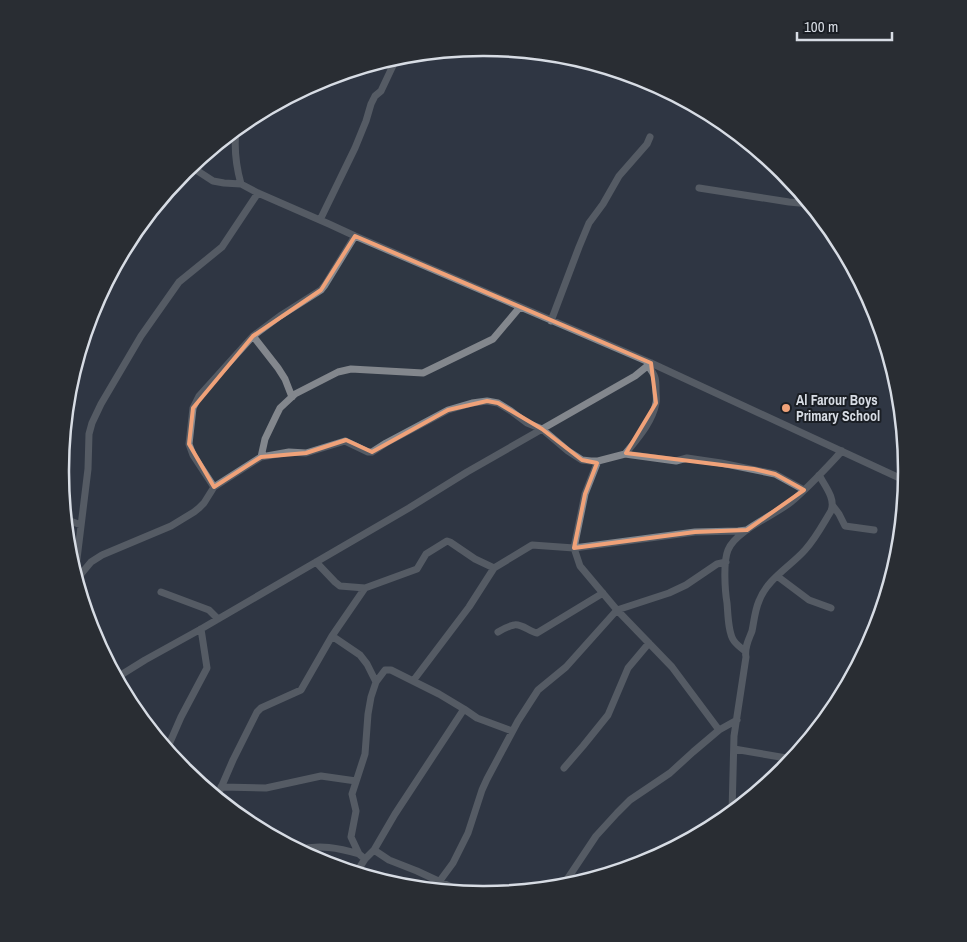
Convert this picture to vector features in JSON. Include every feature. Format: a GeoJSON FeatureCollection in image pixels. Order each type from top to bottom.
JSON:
{"type":"FeatureCollection","features":[{"type":"Feature","properties":{"kind":"street"},"geometry":{"type":"LineString","coordinates":[[320,220],[355,148],[371,104],[381,90],[393,66]]}},
{"type":"Feature","properties":{"kind":"street"},"geometry":{"type":"LineString","coordinates":[[551,320],[589,224],[619,176],[647,144],[650,137]]}},
{"type":"Feature","properties":{"kind":"street"},"geometry":{"type":"LineString","coordinates":[[235,139],[237,169],[241,184]]}},
{"type":"Feature","properties":{"kind":"street"},"geometry":{"type":"LineString","coordinates":[[197,171],[213,181],[241,184],[355,236],[551,320],[898,477]]}},
{"type":"Feature","properties":{"kind":"street"},"geometry":{"type":"LineString","coordinates":[[699,188],[799,203]]}},
{"type":"Feature","properties":{"kind":"street"},"geometry":{"type":"LineString","coordinates":[[77,553],[88,468],[89,434],[101,404],[142,336],[179,282],[222,247],[258,193]]}},
{"type":"Feature","properties":{"kind":"street"},"geometry":{"type":"LineString","coordinates":[[214,487],[193,455],[189,444],[193,408],[199,396],[253,336],[321,290],[355,236]]}},
{"type":"Feature","properties":{"kind":"street"},"geometry":{"type":"LineString","coordinates":[[262,457],[265,439],[280,408],[292,397],[338,372],[351,369],[423,373],[493,339],[520,307]]}},
{"type":"Feature","properties":{"kind":"street"},"geometry":{"type":"LineString","coordinates":[[253,336],[278,368],[285,379],[292,397]]}},
{"type":"Feature","properties":{"kind":"street"},"geometry":{"type":"LineString","coordinates":[[122,674],[635,376],[650,365]]}},
{"type":"Feature","properties":{"kind":"street"},"geometry":{"type":"LineString","coordinates":[[625,454],[640,436],[656,403],[656,377],[650,365]]}},
{"type":"Feature","properties":{"kind":"street"},"geometry":{"type":"LineString","coordinates":[[82,573],[91,562],[102,555],[171,526],[200,508],[214,487],[262,457],[288,452],[306,453],[345,441],[368,452],[372,452],[437,415],[448,410],[479,402],[498,403],[527,423],[542,429],[582,460],[598,461],[625,454],[676,461],[687,458],[775,474],[804,490]]}},
{"type":"Feature","properties":{"kind":"street"},"geometry":{"type":"LineString","coordinates":[[745,652],[732,636],[726,594],[728,550],[735,540],[747,530],[789,503],[804,490],[842,451]]}},
{"type":"Feature","properties":{"kind":"street"},"geometry":{"type":"LineString","coordinates":[[598,461],[585,494],[574,548],[580,566],[617,610],[680,677],[719,730]]}},
{"type":"Feature","properties":{"kind":"street"},"geometry":{"type":"LineString","coordinates":[[732,803],[734,749],[745,652],[752,632],[759,600],[777,576],[814,540],[831,511],[833,500],[820,475]]}},
{"type":"Feature","properties":{"kind":"street"},"geometry":{"type":"LineString","coordinates":[[833,506],[840,514],[845,526],[874,530]]}},
{"type":"Feature","properties":{"kind":"street"},"geometry":{"type":"LineString","coordinates":[[72,521],[81,525]]}},
{"type":"Feature","properties":{"kind":"street"},"geometry":{"type":"LineString","coordinates":[[413,681],[469,607],[494,568],[532,545],[574,548],[696,532],[747,530]]}},
{"type":"Feature","properties":{"kind":"street"},"geometry":{"type":"LineString","coordinates":[[316,562],[340,586],[365,588],[417,569],[426,554],[447,541],[494,568]]}},
{"type":"Feature","properties":{"kind":"street"},"geometry":{"type":"LineString","coordinates":[[439,882],[453,863],[464,843],[482,790],[512,731],[538,690],[566,667],[617,610],[686,586],[717,564],[726,562]]}},
{"type":"Feature","properties":{"kind":"street"},"geometry":{"type":"LineString","coordinates":[[777,576],[809,600],[831,608]]}},
{"type":"Feature","properties":{"kind":"street"},"geometry":{"type":"LineString","coordinates":[[220,791],[256,712],[300,691],[332,636],[365,588]]}},
{"type":"Feature","properties":{"kind":"street"},"geometry":{"type":"LineString","coordinates":[[161,592],[209,610],[218,619]]}},
{"type":"Feature","properties":{"kind":"street"},"geometry":{"type":"LineString","coordinates":[[498,632],[514,624],[537,633],[602,593]]}},
{"type":"Feature","properties":{"kind":"street"},"geometry":{"type":"LineString","coordinates":[[170,741],[207,668],[201,629]]}},
{"type":"Feature","properties":{"kind":"street"},"geometry":{"type":"LineString","coordinates":[[332,636],[360,655],[376,682]]}},
{"type":"Feature","properties":{"kind":"street"},"geometry":{"type":"LineString","coordinates":[[564,768],[608,715],[628,668],[649,643]]}},
{"type":"Feature","properties":{"kind":"street"},"geometry":{"type":"LineString","coordinates":[[362,857],[351,834],[356,811],[352,794],[365,754],[370,697],[376,682],[386,670],[391,670],[439,694],[477,718],[512,731]]}},
{"type":"Feature","properties":{"kind":"street"},"geometry":{"type":"LineString","coordinates":[[358,867],[362,857],[374,850],[464,709]]}},
{"type":"Feature","properties":{"kind":"street"},"geometry":{"type":"LineString","coordinates":[[569,877],[596,836],[616,813],[630,800],[670,773],[719,730],[737,720]]}},
{"type":"Feature","properties":{"kind":"street"},"geometry":{"type":"LineString","coordinates":[[734,749],[783,757]]}},
{"type":"Feature","properties":{"kind":"street"},"geometry":{"type":"LineString","coordinates":[[221,787],[266,788],[321,776],[356,781]]}},
{"type":"Feature","properties":{"kind":"street"},"geometry":{"type":"LineString","coordinates":[[311,848],[330,847],[345,850],[362,857]]}},
{"type":"Feature","properties":{"kind":"street"},"geometry":{"type":"LineString","coordinates":[[374,850],[389,860],[417,870],[442,883]]}},
{"type":"Feature","properties":{"kind":"highlighted area"},"geometry":{"type":"Polygon","coordinates":[[[355,236],[651,363],[656,403],[626,453],[754,469],[775,474],[804,490],[747,530],[695,532],[574,548],[585,494],[597,463],[582,460],[542,429],[498,403],[487,401],[448,410],[372,452],[346,440],[306,453],[261,457],[214,487],[189,444],[193,408],[253,336],[321,290],[355,236]]]}},
{"type":"Feature","properties":{"kind":"place","name":"Al Farour Boys Primary School"},"geometry":{"type":"Point","coordinates":[786,408]}}]}
